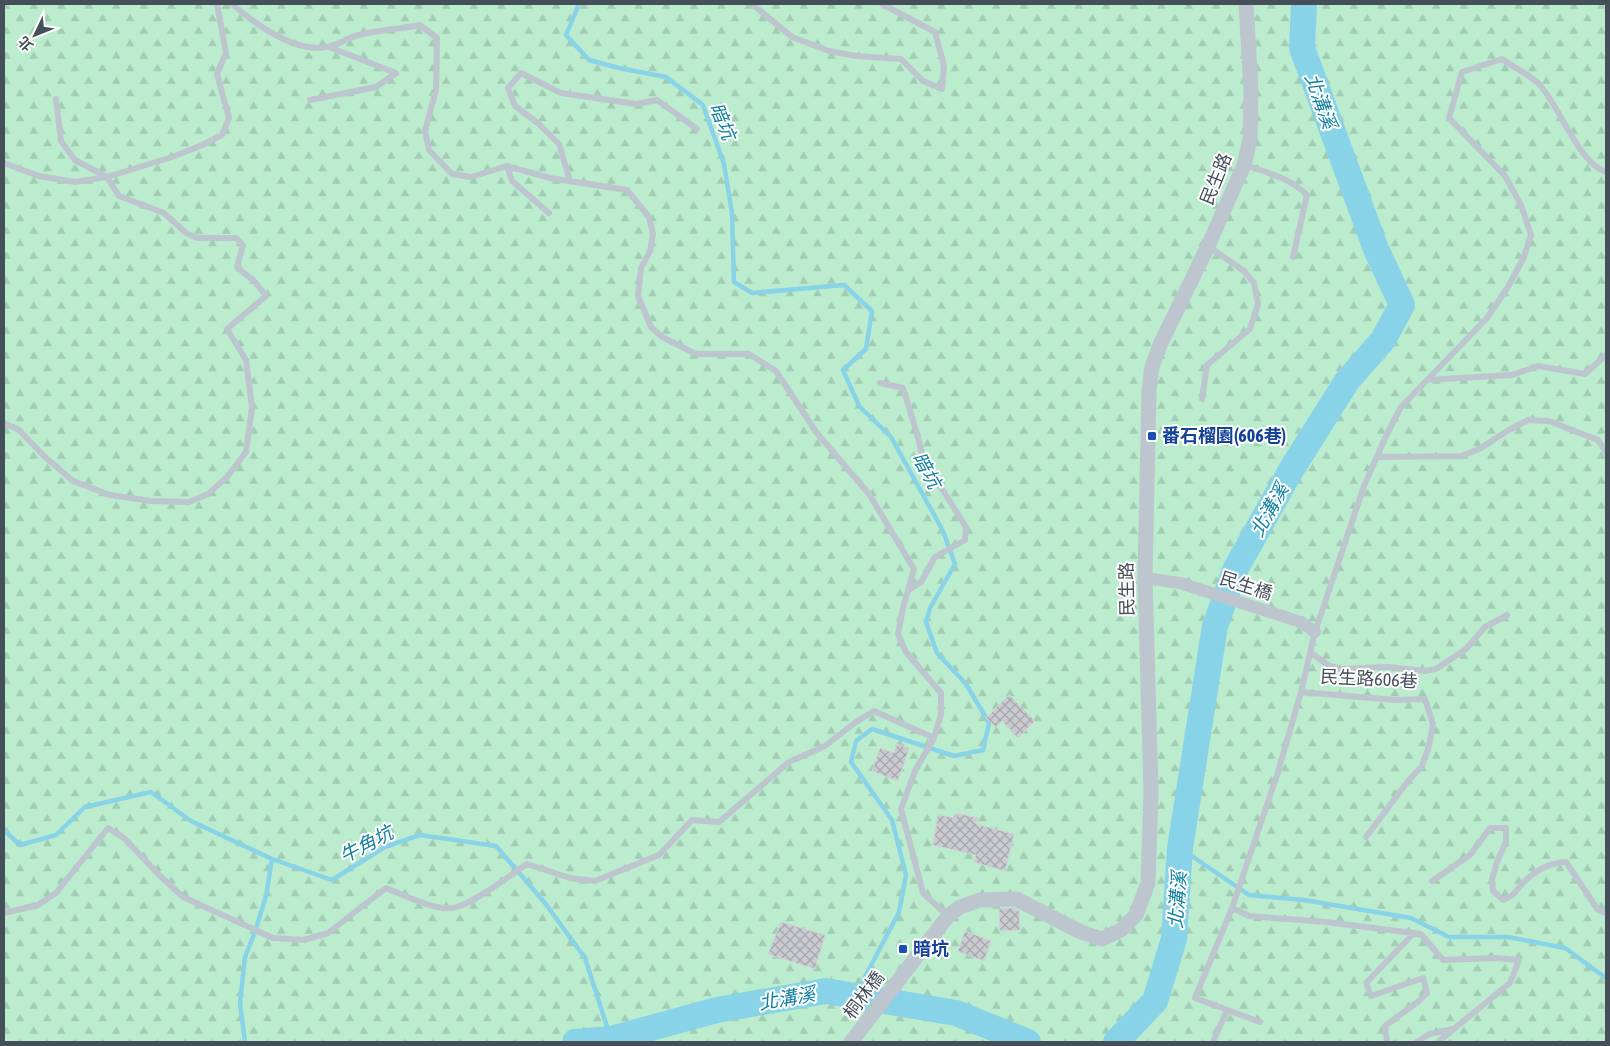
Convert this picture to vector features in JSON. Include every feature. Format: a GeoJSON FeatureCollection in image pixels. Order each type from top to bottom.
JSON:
{"type":"FeatureCollection","features":[{"type":"Feature","properties":{"kind":"street","name":"民生路"},"geometry":{"type":"LineString","coordinates":[[906,969],[948,916],[960,907],[980,900],[1016,899],[1081,932],[1102,939],[1121,930],[1136,915],[1148,883],[1151,792],[1145,578],[1149,390],[1152,367],[1160,345],[1208,246],[1244,165],[1250,139],[1251,90],[1246,4]]}},
{"type":"Feature","properties":{"kind":"street","name":"民生橋"},"geometry":{"type":"LineString","coordinates":[[1145,578],[1180,584],[1301,622],[1315,632]]}},
{"type":"Feature","properties":{"kind":"street","name":"桐林橋"},"geometry":{"type":"LineString","coordinates":[[851,1042],[906,969]]}},
{"type":"Feature","properties":{"kind":"lane"},"geometry":{"type":"LineString","coordinates":[[4,163],[39,176],[75,182],[107,177],[172,157],[222,135],[229,118],[217,74],[226,53],[217,4]]}},
{"type":"Feature","properties":{"kind":"lane"},"geometry":{"type":"LineString","coordinates":[[232,4],[286,41],[302,47],[329,47],[396,73],[376,87],[310,100]]}},
{"type":"Feature","properties":{"kind":"lane"},"geometry":{"type":"LineString","coordinates":[[752,4],[792,37],[829,51],[856,56],[902,59],[924,81],[942,89],[944,66],[935,32],[882,4]]}},
{"type":"Feature","properties":{"kind":"lane"},"geometry":{"type":"LineString","coordinates":[[329,47],[357,35],[420,25],[437,38],[436,90],[425,131],[429,150],[452,174],[471,177],[507,166],[550,178],[627,190],[649,217],[653,234],[650,251],[641,268],[638,296],[651,327],[662,337],[696,354],[749,354],[776,371],[816,432],[870,494],[914,568],[898,634],[906,652],[941,694],[942,714],[934,738],[915,771],[901,809],[923,893],[948,916]]}},
{"type":"Feature","properties":{"kind":"lane","name":"民生路606巷"},"geometry":{"type":"LineString","coordinates":[[1227,1010],[1195,998],[1232,908],[1278,772],[1301,692],[1315,632],[1364,486],[1401,407],[1487,318],[1508,287],[1524,258],[1531,235],[1521,205],[1505,176],[1449,118],[1462,72],[1502,59],[1538,83],[1570,130],[1581,151],[1601,171],[1606,172]]}},
{"type":"Feature","properties":{"kind":"lane"},"geometry":{"type":"LineString","coordinates":[[570,181],[559,144],[539,124],[514,106],[508,88],[521,73],[561,93],[636,104],[657,100],[697,129]]}},
{"type":"Feature","properties":{"kind":"lane"},"geometry":{"type":"LineString","coordinates":[[4,423],[19,430],[45,457],[73,481],[110,495],[151,501],[189,502],[208,494],[227,477],[246,452],[252,408],[246,360],[227,329],[266,296],[255,282],[236,267],[243,245],[236,238],[197,238],[186,233],[164,213],[119,196],[107,177],[75,160],[61,141],[56,99]]}},
{"type":"Feature","properties":{"kind":"lane"},"geometry":{"type":"LineString","coordinates":[[1244,165],[1283,178],[1298,186],[1307,195],[1293,258]]}},
{"type":"Feature","properties":{"kind":"lane"},"geometry":{"type":"LineString","coordinates":[[507,166],[512,181],[549,214]]}},
{"type":"Feature","properties":{"kind":"lane"},"geometry":{"type":"LineString","coordinates":[[1202,398],[1207,365],[1250,329],[1258,304],[1254,283],[1244,271],[1208,246]]}},
{"type":"Feature","properties":{"kind":"lane"},"geometry":{"type":"LineString","coordinates":[[1427,380],[1512,375],[1538,366],[1585,374],[1606,355]]}},
{"type":"Feature","properties":{"kind":"lane"},"geometry":{"type":"LineString","coordinates":[[880,383],[902,388],[923,459],[966,527],[965,540],[935,557],[921,582],[909,590]]}},
{"type":"Feature","properties":{"kind":"lane"},"geometry":{"type":"LineString","coordinates":[[1377,457],[1462,456],[1481,448],[1528,420],[1549,421],[1598,440],[1606,452]]}},
{"type":"Feature","properties":{"kind":"lane"},"geometry":{"type":"LineString","coordinates":[[1311,653],[1328,665],[1341,668],[1387,667],[1425,672],[1436,670],[1466,649],[1485,627],[1507,615]]}},
{"type":"Feature","properties":{"kind":"lane","name":"民生路606巷"},"geometry":{"type":"LineString","coordinates":[[1301,692],[1395,700],[1425,699],[1433,724],[1430,746],[1422,766],[1408,781],[1366,836]]}},
{"type":"Feature","properties":{"kind":"lane"},"geometry":{"type":"LineString","coordinates":[[4,913],[38,905],[56,893],[108,828],[124,838],[183,897],[273,938],[304,940],[328,933],[386,888],[430,906],[456,908],[528,864],[570,878],[595,881],[659,855],[692,820],[719,822],[789,762],[826,746],[856,722],[874,711],[934,738]]}},
{"type":"Feature","properties":{"kind":"lane"},"geometry":{"type":"LineString","coordinates":[[1432,881],[1470,855],[1490,828],[1506,828],[1506,842],[1492,879],[1493,891],[1498,896],[1503,900],[1514,895],[1523,883],[1536,872],[1552,863],[1566,862],[1598,910],[1606,913]]}},
{"type":"Feature","properties":{"kind":"lane"},"geometry":{"type":"LineString","coordinates":[[1232,908],[1249,916],[1326,922],[1421,934],[1443,960],[1494,958],[1520,960],[1510,983],[1438,1042]]}},
{"type":"Feature","properties":{"kind":"lane"},"geometry":{"type":"LineString","coordinates":[[1387,1042],[1385,1026],[1419,1001],[1427,992],[1423,978],[1371,996],[1366,983],[1414,934]]}},
{"type":"Feature","properties":{"kind":"lane"},"geometry":{"type":"LineString","coordinates":[[1213,1042],[1227,1010],[1260,1022]]}},
{"type":"Feature","properties":{"kind":"lane"},"geometry":{"type":"LineString","coordinates":[[1418,1042],[1429,1034],[1456,1028]]}},
{"type":"Feature","properties":{"kind":"green space"},"geometry":{"type":"Polygon","coordinates":[[[4,4],[1606,4],[1606,1042],[4,1042],[4,4]]]}},
{"type":"Feature","properties":{"kind":"building"},"geometry":{"type":"Polygon","coordinates":[[[1009,695],[1035,721],[1018,738],[1002,721],[996,727],[986,718],[1009,695]]]}},
{"type":"Feature","properties":{"kind":"building"},"geometry":{"type":"Polygon","coordinates":[[[897,744],[909,748],[898,781],[872,771],[880,748],[894,753],[897,744]]]}},
{"type":"Feature","properties":{"kind":"building"},"geometry":{"type":"Polygon","coordinates":[[[956,813],[978,818],[976,824],[1014,834],[1005,871],[974,862],[976,855],[933,845],[938,815],[956,818],[956,813]]]}},
{"type":"Feature","properties":{"kind":"building"},"geometry":{"type":"Polygon","coordinates":[[[1014,908],[1019,911],[1020,930],[1000,931],[999,909],[1014,908]]]}},
{"type":"Feature","properties":{"kind":"building"},"geometry":{"type":"Polygon","coordinates":[[[781,922],[825,935],[815,969],[768,954],[781,922]]]}},
{"type":"Feature","properties":{"kind":"building"},"geometry":{"type":"Polygon","coordinates":[[[965,931],[991,941],[984,961],[958,951],[965,931]]]}},
{"type":"Feature","properties":{"kind":"waterway","name":"暗坑"},"geometry":{"type":"LineString","coordinates":[[579,4],[566,35],[589,60],[666,77],[703,105],[724,164],[732,213],[734,282],[752,293],[844,285],[872,311],[866,349],[843,370],[859,406],[891,437],[943,531],[955,564],[930,608],[926,622],[937,653],[966,684],[989,723],[983,750],[954,756],[872,729],[856,741],[851,762],[892,820],[906,875],[899,912],[855,996]]}},
{"type":"Feature","properties":{"kind":"waterway","name":"北溝溪"},"geometry":{"type":"LineString","coordinates":[[1116,1042],[1155,1001],[1174,939],[1180,848],[1215,626],[1235,570],[1291,470],[1347,381],[1383,340],[1402,305],[1376,249],[1302,48],[1304,4]]}},
{"type":"Feature","properties":{"kind":"waterway","name":"牛角坑"},"geometry":{"type":"LineString","coordinates":[[4,830],[20,845],[56,835],[85,807],[151,792],[191,821],[272,859],[332,880],[385,847],[420,835],[496,846],[545,903],[585,958],[611,1039]]}},
{"type":"Feature","properties":{"kind":"waterway"},"geometry":{"type":"LineString","coordinates":[[1180,848],[1249,895],[1304,900],[1411,918],[1449,937],[1508,937],[1565,948],[1606,978]]}},
{"type":"Feature","properties":{"kind":"waterway"},"geometry":{"type":"LineString","coordinates":[[245,1042],[240,1003],[245,957],[266,896],[272,859]]}},
{"type":"Feature","properties":{"kind":"waterway","name":"北溝溪"},"geometry":{"type":"LineString","coordinates":[[575,1042],[611,1039],[717,1010],[826,991],[956,1013],[1028,1042]]}},
{"type":"Feature","properties":{"kind":"place","name":"番石榴園(606巷)"},"geometry":{"type":"Point","coordinates":[1152,436]}},
{"type":"Feature","properties":{"kind":"place","name":"暗坑"},"geometry":{"type":"Point","coordinates":[903,949]}}]}
